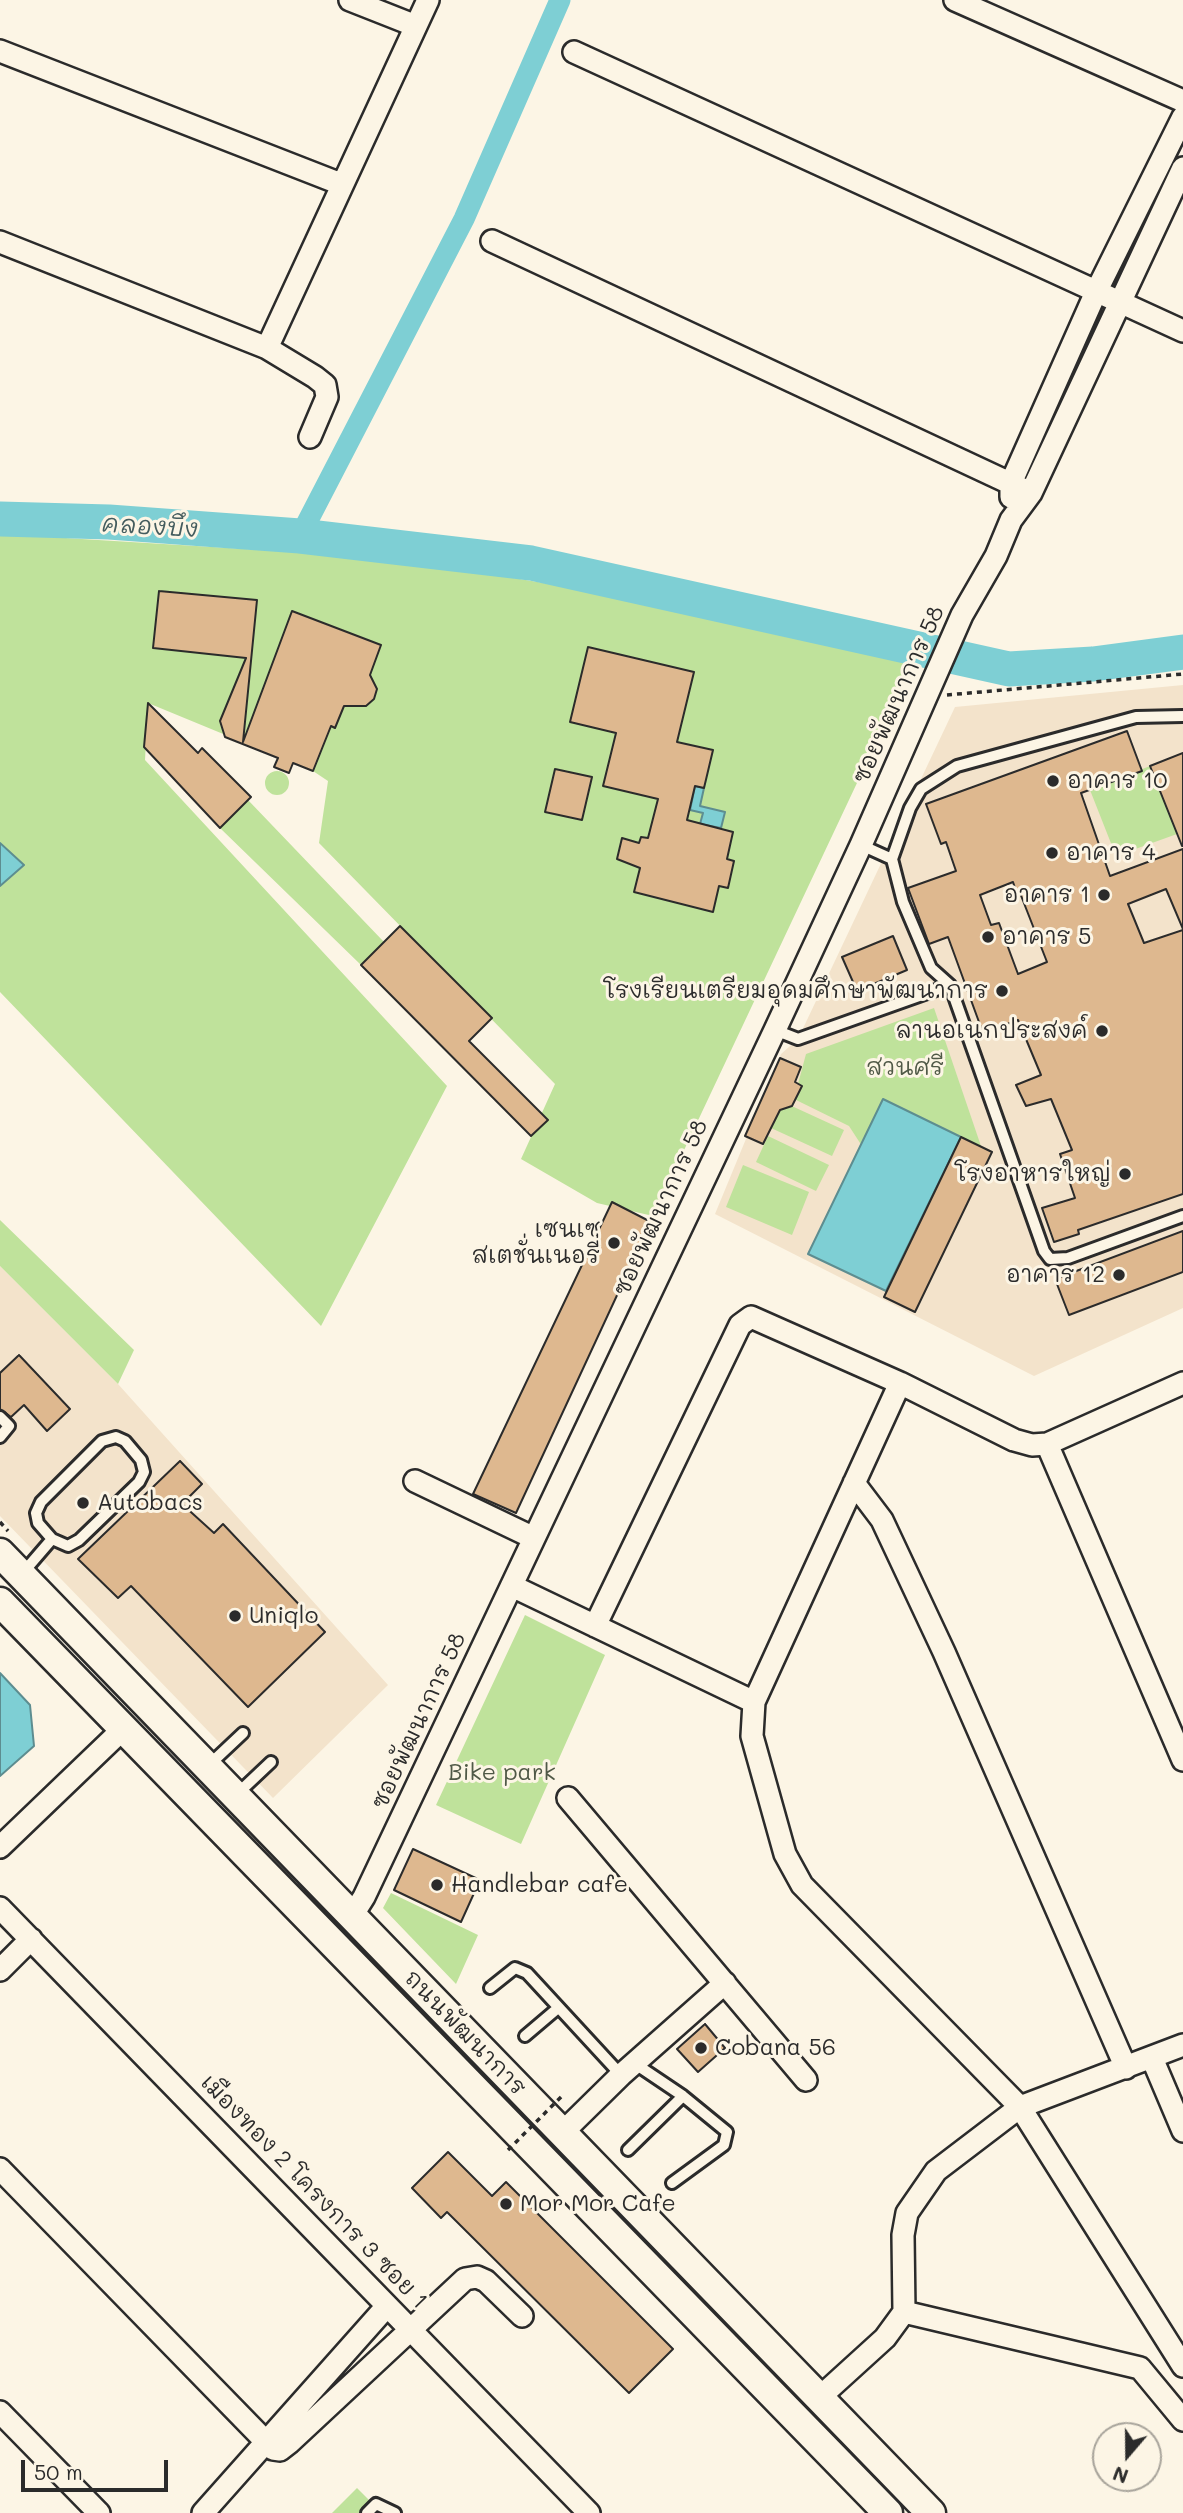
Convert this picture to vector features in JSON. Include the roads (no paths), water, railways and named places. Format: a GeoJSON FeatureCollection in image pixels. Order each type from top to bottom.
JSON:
{"type":"FeatureCollection","features":[{"type":"Feature","properties":{"kind":"main road","name":"ถนนพัฒนาการ"},"geometry":{"type":"LineString","coordinates":[[0,1553],[931,2513]]}},
{"type":"Feature","properties":{"kind":"main road","name":"ถนนพัฒนาการ"},"geometry":{"type":"LineString","coordinates":[[0,1602],[888,2513]]}},
{"type":"Feature","properties":{"kind":"main road"},"geometry":{"type":"LineString","coordinates":[[123,1729],[139,1695]]}},
{"type":"Feature","properties":{"kind":"main road"},"geometry":{"type":"LineString","coordinates":[[327,1938],[352,1916]]}},
{"type":"Feature","properties":{"kind":"street"},"geometry":{"type":"LineString","coordinates":[[350,0],[416,26]]}},
{"type":"Feature","properties":{"kind":"street"},"geometry":{"type":"LineString","coordinates":[[267,348],[428,0]]}},
{"type":"Feature","properties":{"kind":"street"},"geometry":{"type":"LineString","coordinates":[[955,0],[1183,101]]}},
{"type":"Feature","properties":{"kind":"street"},"geometry":{"type":"LineString","coordinates":[[0,51],[341,184]]}},
{"type":"Feature","properties":{"kind":"street"},"geometry":{"type":"LineString","coordinates":[[575,52],[1183,331]]}},
{"type":"Feature","properties":{"kind":"street","name":"ซอยพัฒนาการ 58"},"geometry":{"type":"LineString","coordinates":[[1011,520],[1011,483],[1096,292],[1183,117]]}},
{"type":"Feature","properties":{"kind":"street","name":"ซอยพัฒนาการ 58"},"geometry":{"type":"LineString","coordinates":[[352,1916],[364,1897],[775,1030],[917,722],[962,615],[996,556],[1011,520],[1031,493],[1183,168]]}},
{"type":"Feature","properties":{"kind":"street"},"geometry":{"type":"LineString","coordinates":[[492,241],[1031,493]]}},
{"type":"Feature","properties":{"kind":"street"},"geometry":{"type":"LineString","coordinates":[[0,242],[267,348],[325,385],[327,397],[310,437]]}},
{"type":"Feature","properties":{"kind":"street"},"geometry":{"type":"LineString","coordinates":[[595,1626],[740,1325],[746,1320],[759,1319],[900,1383],[1014,1440],[1047,1444],[1183,1383]]}},
{"type":"Feature","properties":{"kind":"street"},"geometry":{"type":"LineString","coordinates":[[900,1383],[754,1702],[752,1736],[785,1854],[802,1885],[1020,2107],[1181,2359]]}},
{"type":"Feature","properties":{"kind":"street"},"geometry":{"type":"LineString","coordinates":[[1047,1444],[1183,1760]]}},
{"type":"Feature","properties":{"kind":"street"},"geometry":{"type":"LineString","coordinates":[[415,1481],[534,1538]]}},
{"type":"Feature","properties":{"kind":"street"},"geometry":{"type":"LineString","coordinates":[[854,1483],[882,1520],[933,1628],[1126,2068]]}},
{"type":"Feature","properties":{"kind":"street"},"geometry":{"type":"LineString","coordinates":[[512,1586],[754,1702]]}},
{"type":"Feature","properties":{"kind":"street"},"geometry":{"type":"LineString","coordinates":[[0,1847],[123,1729]]}},
{"type":"Feature","properties":{"kind":"street"},"geometry":{"type":"LineString","coordinates":[[568,1798],[806,2080]]}},
{"type":"Feature","properties":{"kind":"street","name":"เมืองทอง 2 โครงการ 3 ซอย 1"},"geometry":{"type":"LineString","coordinates":[[0,1908],[589,2513]]}},
{"type":"Feature","properties":{"kind":"street"},"geometry":{"type":"LineString","coordinates":[[0,1970],[31,1939]]}},
{"type":"Feature","properties":{"kind":"street"},"geometry":{"type":"LineString","coordinates":[[562,2133],[628,2069],[725,1983]]}},
{"type":"Feature","properties":{"kind":"street"},"geometry":{"type":"LineString","coordinates":[[819,2398],[885,2338],[904,2312],[903,2235],[907,2213],[936,2171],[1020,2107],[1183,2045]]}},
{"type":"Feature","properties":{"kind":"street"},"geometry":{"type":"LineString","coordinates":[[1152,2057],[1183,2131]]}},
{"type":"Feature","properties":{"kind":"street"},"geometry":{"type":"LineString","coordinates":[[0,2169],[273,2449],[280,2450],[465,2279],[477,2277],[486,2281],[523,2316]]}},
{"type":"Feature","properties":{"kind":"street"},"geometry":{"type":"LineString","coordinates":[[203,2513],[387,2306]]}},
{"type":"Feature","properties":{"kind":"street"},"geometry":{"type":"LineString","coordinates":[[904,2312],[1140,2368],[1183,2420]]}},
{"type":"Feature","properties":{"kind":"street"},"geometry":{"type":"LineString","coordinates":[[0,2412],[99,2513]]}},
{"type":"Feature","properties":{"kind":"lane"},"geometry":{"type":"LineString","coordinates":[[1183,716],[1136,716],[957,766],[921,789],[910,808],[891,859],[903,902],[931,968],[950,985],[1044,1251],[1051,1259],[1068,1258],[1183,1216]]}},
{"type":"Feature","properties":{"kind":"lane"},"geometry":{"type":"LineString","coordinates":[[861,845],[891,859]]}},
{"type":"Feature","properties":{"kind":"lane"},"geometry":{"type":"LineString","coordinates":[[775,1030],[798,1039],[950,985]]}},
{"type":"Feature","properties":{"kind":"lane"},"geometry":{"type":"LineString","coordinates":[[0,1417],[9,1426],[0,1437]]}},
{"type":"Feature","properties":{"kind":"lane"},"geometry":{"type":"LineString","coordinates":[[116,1437],[125,1441],[141,1460],[144,1472],[139,1482],[79,1539],[68,1546],[52,1539],[38,1523],[36,1513],[41,1502],[102,1441],[116,1437]]}},
{"type":"Feature","properties":{"kind":"lane"},"geometry":{"type":"LineString","coordinates":[[21,1574],[52,1539]]}},
{"type":"Feature","properties":{"kind":"lane"},"geometry":{"type":"LineString","coordinates":[[207,1767],[243,1733]]}},
{"type":"Feature","properties":{"kind":"lane"},"geometry":{"type":"LineString","coordinates":[[235,1796],[271,1762]]}},
{"type":"Feature","properties":{"kind":"lane"},"geometry":{"type":"LineString","coordinates":[[490,1988],[509,1971],[521,1969],[558,2008],[628,2069],[683,2096],[722,2126],[727,2138],[724,2145],[673,2183]]}},
{"type":"Feature","properties":{"kind":"lane"},"geometry":{"type":"LineString","coordinates":[[525,2036],[558,2008]]}},
{"type":"Feature","properties":{"kind":"lane"},"geometry":{"type":"LineString","coordinates":[[628,2150],[683,2096]]}},
{"type":"Feature","properties":{"kind":"lane"},"geometry":{"type":"LineString","coordinates":[[367,2513],[376,2504],[395,2513]]}},
{"type":"Feature","properties":{"kind":"water"},"geometry":{"type":"Polygon","coordinates":[[[695,786],[704,788],[700,806],[725,812],[721,828],[700,824],[703,813],[690,810],[695,786]]]}},
{"type":"Feature","properties":{"kind":"water"},"geometry":{"type":"Polygon","coordinates":[[[0,843],[24,865],[0,886],[0,843]]]}},
{"type":"Feature","properties":{"kind":"water"},"geometry":{"type":"Polygon","coordinates":[[[883,1099],[961,1137],[886,1291],[808,1254],[883,1099]]]}},
{"type":"Feature","properties":{"kind":"water"},"geometry":{"type":"Polygon","coordinates":[[[0,1673],[30,1705],[34,1746],[0,1776],[0,1673]]]}},
{"type":"Feature","properties":{"kind":"waterway"},"geometry":{"type":"LineString","coordinates":[[300,536],[464,219],[560,0]]}},
{"type":"Feature","properties":{"kind":"waterway","name":"คลองบึง"},"geometry":{"type":"LineString","coordinates":[[0,519],[109,522],[300,536],[531,563],[1009,669],[1093,664],[1183,652]]}},
{"type":"Feature","properties":{"kind":"place","name":"อาคาร 10"},"geometry":{"type":"Point","coordinates":[1053,781]}},
{"type":"Feature","properties":{"kind":"place","name":"อาคาร 4"},"geometry":{"type":"Point","coordinates":[1052,853]}},
{"type":"Feature","properties":{"kind":"place","name":"อาคาร 1"},"geometry":{"type":"Point","coordinates":[1104,895]}},
{"type":"Feature","properties":{"kind":"place","name":"อาคาร 5"},"geometry":{"type":"Point","coordinates":[988,937]}},
{"type":"Feature","properties":{"kind":"place","name":"โรงเรียนเตรียมอุดมศึกษาพัฒนาการ"},"geometry":{"type":"Point","coordinates":[1002,991]}},
{"type":"Feature","properties":{"kind":"place","name":"ลานอเนกประสงค์"},"geometry":{"type":"Point","coordinates":[1102,1031]}},
{"type":"Feature","properties":{"kind":"place","name":"โรงอาหารใหญ่"},"geometry":{"type":"Point","coordinates":[1125,1174]}},
{"type":"Feature","properties":{"kind":"place","name":"เซนเซ สเตชั่นเนอรี่"},"geometry":{"type":"Point","coordinates":[614,1243]}},
{"type":"Feature","properties":{"kind":"place","name":"อาคาร 12"},"geometry":{"type":"Point","coordinates":[1119,1275]}},
{"type":"Feature","properties":{"kind":"place","name":"Autobacs"},"geometry":{"type":"Point","coordinates":[83,1503]}},
{"type":"Feature","properties":{"kind":"place","name":"Uniqlo"},"geometry":{"type":"Point","coordinates":[235,1616]}},
{"type":"Feature","properties":{"kind":"place","name":"Handlebar cafe"},"geometry":{"type":"Point","coordinates":[437,1885]}},
{"type":"Feature","properties":{"kind":"place","name":"Cobana 56"},"geometry":{"type":"Point","coordinates":[701,2048]}},
{"type":"Feature","properties":{"kind":"place","name":"Mor Mor Cafe"},"geometry":{"type":"Point","coordinates":[506,2204]}},
{"type":"Feature","properties":{"kind":"park label","name":"สวนศรี"},"geometry":{"type":"Point","coordinates":[905,1068]}},
{"type":"Feature","properties":{"kind":"park label","name":"Bike park"},"geometry":{"type":"Point","coordinates":[502,1773]}}]}
